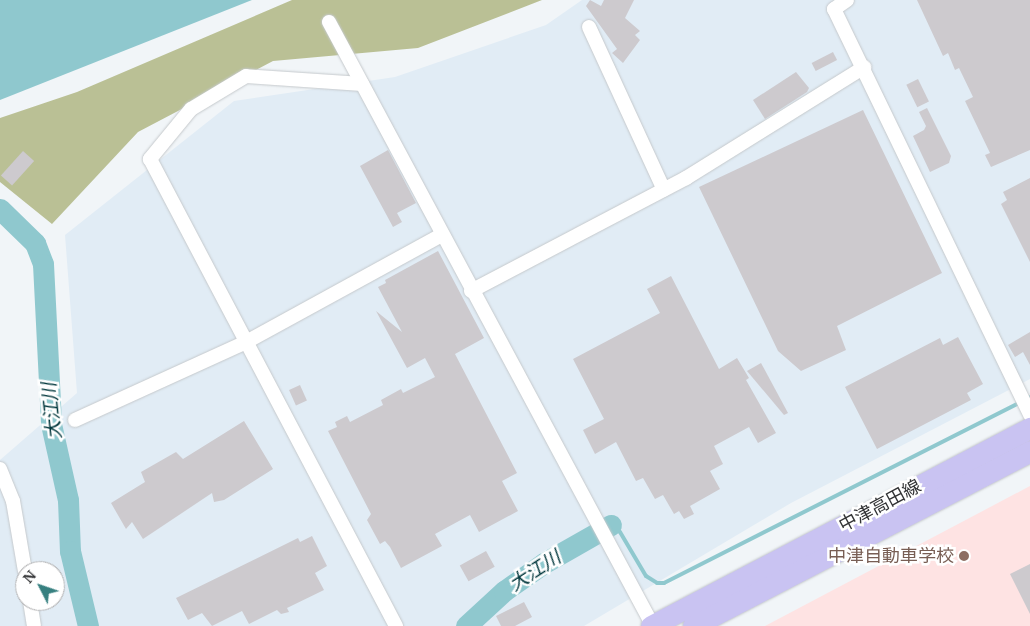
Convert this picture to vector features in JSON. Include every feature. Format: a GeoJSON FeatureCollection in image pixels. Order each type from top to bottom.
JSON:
{"type":"FeatureCollection","features":[{"type":"Feature","properties":{"kind":"main road","name":"中津高田線"},"geometry":{"type":"LineString","coordinates":[[652,626],[1030,428]]}},
{"type":"Feature","properties":{"kind":"main road","name":"中津高田線"},"geometry":{"type":"LineString","coordinates":[[693,626],[1030,451]]}},
{"type":"Feature","properties":{"kind":"street"},"geometry":{"type":"LineString","coordinates":[[847,0],[834,9],[864,67],[1030,415]]}},
{"type":"Feature","properties":{"kind":"street"},"geometry":{"type":"LineString","coordinates":[[329,22],[471,291],[652,626]]}},
{"type":"Feature","properties":{"kind":"street"},"geometry":{"type":"LineString","coordinates":[[589,27],[664,190]]}},
{"type":"Feature","properties":{"kind":"street"},"geometry":{"type":"LineString","coordinates":[[471,291],[664,190],[864,67]]}},
{"type":"Feature","properties":{"kind":"street"},"geometry":{"type":"LineString","coordinates":[[362,84],[246,76],[191,109],[150,159],[248,341],[396,626]]}},
{"type":"Feature","properties":{"kind":"street"},"geometry":{"type":"LineString","coordinates":[[74,420],[248,341],[442,235]]}},
{"type":"Feature","properties":{"kind":"street"},"geometry":{"type":"LineString","coordinates":[[0,469],[13,501],[23,561]]}},
{"type":"Feature","properties":{"kind":"street"},"geometry":{"type":"LineString","coordinates":[[32,611],[34,626]]}},
{"type":"Feature","properties":{"kind":"shaded area"},"geometry":{"type":"Polygon","coordinates":[[[582,0],[1030,0],[1030,379],[791,503],[584,626],[0,626],[0,460],[77,393],[65,235],[234,101],[395,77],[546,25],[582,0]]]}},
{"type":"Feature","properties":{"kind":"shaded area","name":"中津自動車学校"},"geometry":{"type":"Polygon","coordinates":[[[1030,486],[1030,626],[765,626],[1030,486]]]}},
{"type":"Feature","properties":{"kind":"green space"},"geometry":{"type":"Polygon","coordinates":[[[292,0],[542,0],[418,48],[273,61],[138,132],[52,224],[0,182],[0,118],[77,92],[292,0]]]}},
{"type":"Feature","properties":{"kind":"water"},"geometry":{"type":"Polygon","coordinates":[[[0,0],[252,0],[0,100],[0,0]]]}},
{"type":"Feature","properties":{"kind":"building"},"geometry":{"type":"Polygon","coordinates":[[[590,0],[601,6],[604,0],[634,0],[625,18],[640,31],[635,35],[640,40],[623,63],[612,53],[617,49],[586,6],[590,0]]]}},
{"type":"Feature","properties":{"kind":"building"},"geometry":{"type":"Polygon","coordinates":[[[917,0],[1030,0],[1030,150],[991,167],[985,155],[990,153],[965,101],[973,97],[959,68],[955,70],[948,53],[943,56],[917,0]]]}},
{"type":"Feature","properties":{"kind":"building"},"geometry":{"type":"Polygon","coordinates":[[[833,52],[837,60],[816,71],[812,63],[833,52]]]}},
{"type":"Feature","properties":{"kind":"building"},"geometry":{"type":"Polygon","coordinates":[[[796,72],[809,88],[807,92],[765,119],[753,100],[796,72]]]}},
{"type":"Feature","properties":{"kind":"building"},"geometry":{"type":"Polygon","coordinates":[[[918,79],[929,101],[917,107],[906,85],[918,79]]]}},
{"type":"Feature","properties":{"kind":"building"},"geometry":{"type":"Polygon","coordinates":[[[927,108],[951,156],[949,163],[930,172],[913,136],[924,130],[926,126],[919,112],[927,108]]]}},
{"type":"Feature","properties":{"kind":"building"},"geometry":{"type":"Polygon","coordinates":[[[863,110],[942,273],[837,326],[846,350],[801,371],[778,351],[699,187],[863,110]]]}},
{"type":"Feature","properties":{"kind":"building"},"geometry":{"type":"Polygon","coordinates":[[[388,150],[416,203],[397,213],[402,222],[393,227],[360,166],[388,150]]]}},
{"type":"Feature","properties":{"kind":"building"},"geometry":{"type":"Polygon","coordinates":[[[23,151],[34,161],[12,186],[1,176],[23,151]]]}},
{"type":"Feature","properties":{"kind":"building"},"geometry":{"type":"Polygon","coordinates":[[[1030,178],[1030,262],[1001,204],[1007,200],[1003,192],[1030,178]]]}},
{"type":"Feature","properties":{"kind":"building"},"geometry":{"type":"Polygon","coordinates":[[[438,251],[484,338],[455,354],[517,473],[502,481],[518,511],[479,532],[470,515],[435,534],[442,546],[401,568],[385,541],[380,544],[367,520],[371,514],[328,431],[337,427],[335,422],[347,416],[350,422],[383,405],[381,400],[401,389],[403,393],[435,377],[425,358],[407,368],[376,311],[402,332],[378,287],[386,283],[385,280],[438,251]]]}},
{"type":"Feature","properties":{"kind":"building"},"geometry":{"type":"Polygon","coordinates":[[[671,276],[719,369],[737,358],[749,378],[746,380],[776,433],[758,443],[749,427],[714,446],[723,464],[710,471],[720,489],[690,506],[694,514],[684,519],[679,511],[674,514],[663,495],[655,499],[643,478],[636,481],[616,442],[595,454],[583,430],[604,419],[573,359],[660,313],[647,289],[671,276]]]}},
{"type":"Feature","properties":{"kind":"building"},"geometry":{"type":"Polygon","coordinates":[[[1030,332],[1030,365],[1023,352],[1015,357],[1008,345],[1030,332]]]}},
{"type":"Feature","properties":{"kind":"building"},"geometry":{"type":"Polygon","coordinates":[[[958,337],[983,384],[967,393],[971,400],[877,449],[845,387],[940,338],[943,345],[958,337]]]}},
{"type":"Feature","properties":{"kind":"building"},"geometry":{"type":"Polygon","coordinates":[[[761,363],[788,413],[784,415],[747,371],[761,363]]]}},
{"type":"Feature","properties":{"kind":"building"},"geometry":{"type":"Polygon","coordinates":[[[300,385],[307,401],[296,405],[289,390],[300,385]]]}},
{"type":"Feature","properties":{"kind":"building"},"geometry":{"type":"Polygon","coordinates":[[[244,421],[273,469],[224,500],[214,502],[212,493],[143,539],[132,522],[126,529],[111,503],[145,482],[141,472],[176,452],[183,459],[244,421]]]}},
{"type":"Feature","properties":{"kind":"building"},"geometry":{"type":"Polygon","coordinates":[[[312,536],[327,566],[315,573],[324,590],[287,608],[289,612],[281,614],[277,610],[249,624],[242,611],[212,626],[202,613],[188,620],[176,598],[298,538],[300,542],[312,536]]]}},
{"type":"Feature","properties":{"kind":"building"},"geometry":{"type":"Polygon","coordinates":[[[486,551],[495,567],[468,581],[460,566],[486,551]]]}},
{"type":"Feature","properties":{"kind":"building"},"geometry":{"type":"Polygon","coordinates":[[[1030,564],[1030,614],[1010,574],[1030,564]]]}},
{"type":"Feature","properties":{"kind":"building"},"geometry":{"type":"Polygon","coordinates":[[[524,602],[532,617],[515,626],[501,626],[496,616],[524,602]]]}},
{"type":"Feature","properties":{"kind":"waterway","name":"大江川"},"geometry":{"type":"LineString","coordinates":[[0,209],[35,243],[43,264],[51,424],[68,500],[70,551],[88,626]]}},
{"type":"Feature","properties":{"kind":"waterway"},"geometry":{"type":"LineString","coordinates":[[611,525],[620,532],[646,576],[657,583],[664,583],[1030,397]]}},
{"type":"Feature","properties":{"kind":"waterway","name":"大江川"},"geometry":{"type":"LineString","coordinates":[[466,626],[504,591],[544,563],[611,525]]}},
{"type":"Feature","properties":{"kind":"place","name":"中津自動車学校"},"geometry":{"type":"Point","coordinates":[964,556]}}]}
